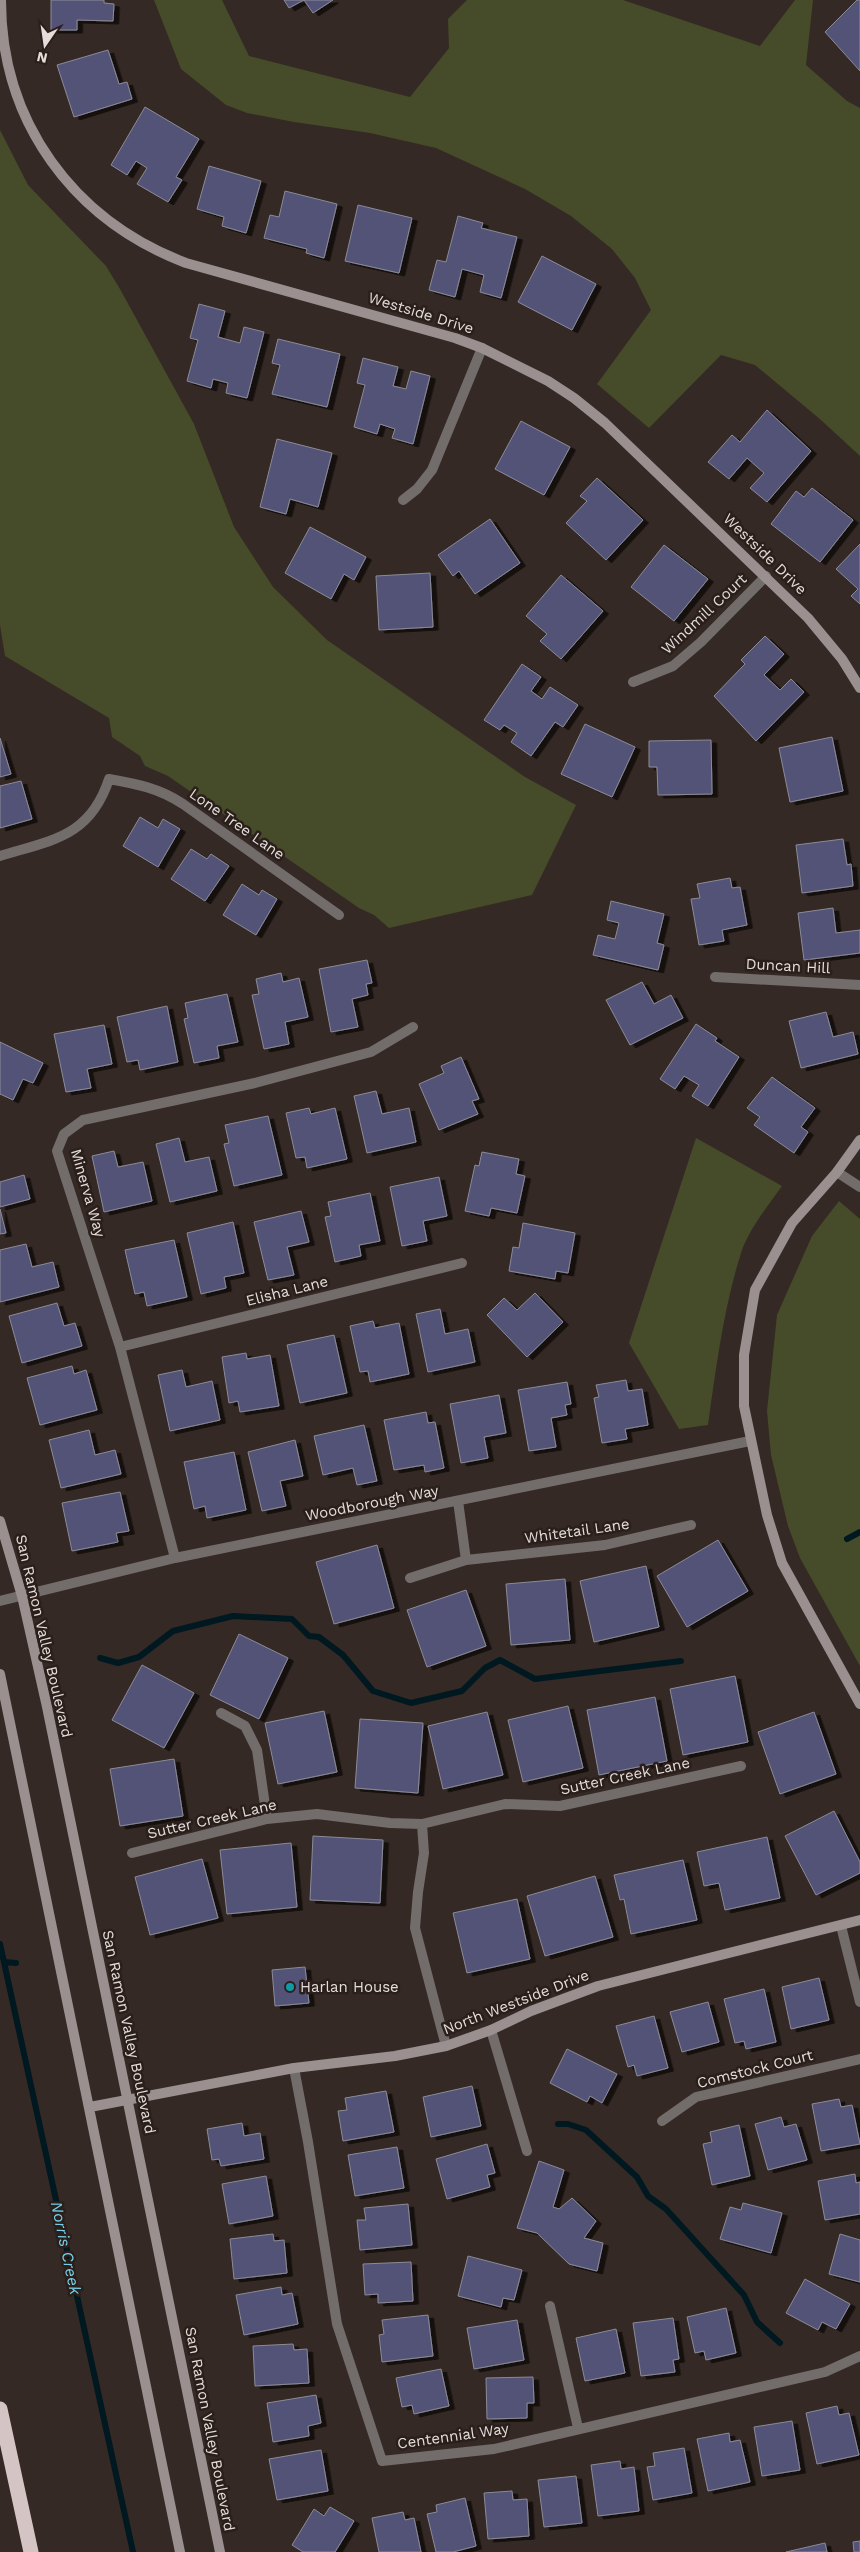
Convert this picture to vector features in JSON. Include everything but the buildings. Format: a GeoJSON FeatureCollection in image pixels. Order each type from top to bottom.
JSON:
{"type":"FeatureCollection","features":[{"type":"Feature","properties":{"kind":"highway"},"geometry":{"type":"LineString","coordinates":[[0,2409],[32,2552]]}},
{"type":"Feature","properties":{"kind":"street","name":"Westside Drive"},"geometry":{"type":"LineString","coordinates":[[1,0],[6,60],[18,100],[28,124],[44,151],[74,190],[109,222],[152,249],[186,263],[428,329],[482,348],[548,380],[582,404],[660,473],[766,576],[826,638],[860,688]]}},
{"type":"Feature","properties":{"kind":"street"},"geometry":{"type":"LineString","coordinates":[[403,500],[417,488],[432,470],[482,348]]}},
{"type":"Feature","properties":{"kind":"street","name":"Windmill Court"},"geometry":{"type":"LineString","coordinates":[[633,682],[673,666],[701,642],[766,576]]}},
{"type":"Feature","properties":{"kind":"street","name":"Lone Tree Lane"},"geometry":{"type":"LineString","coordinates":[[0,856],[55,839],[80,827],[95,811],[109,779],[147,785],[164,792],[339,915]]}},
{"type":"Feature","properties":{"kind":"street","name":"Duncan Hill"},"geometry":{"type":"LineString","coordinates":[[715,977],[860,985]]}},
{"type":"Feature","properties":{"kind":"street","name":"Minerva Way"},"geometry":{"type":"LineString","coordinates":[[175,1558],[120,1347],[58,1151],[64,1134],[83,1120],[254,1083],[371,1052],[413,1027]]}},
{"type":"Feature","properties":{"kind":"street"},"geometry":{"type":"LineString","coordinates":[[860,1140],[837,1172],[792,1222],[756,1290],[744,1355],[744,1406],[750,1441],[767,1515],[782,1563],[860,1704]]}},
{"type":"Feature","properties":{"kind":"street"},"geometry":{"type":"LineString","coordinates":[[837,1172],[860,1188]]}},
{"type":"Feature","properties":{"kind":"street","name":"Elisha Lane"},"geometry":{"type":"LineString","coordinates":[[120,1347],[462,1263]]}},
{"type":"Feature","properties":{"kind":"street","name":"Woodborough Way"},"geometry":{"type":"LineString","coordinates":[[0,1601],[175,1558],[750,1441]]}},
{"type":"Feature","properties":{"kind":"street"},"geometry":{"type":"LineString","coordinates":[[458,1501],[466,1560]]}},
{"type":"Feature","properties":{"kind":"street","name":"San Ramon Valley Boulevard"},"geometry":{"type":"LineString","coordinates":[[0,1521],[22,1596],[128,2099],[220,2552]]}},
{"type":"Feature","properties":{"kind":"street","name":"Whitetail Lane"},"geometry":{"type":"LineString","coordinates":[[410,1578],[466,1560],[605,1546],[691,1525]]}},
{"type":"Feature","properties":{"kind":"street"},"geometry":{"type":"LineString","coordinates":[[0,1674],[180,2552]]}},
{"type":"Feature","properties":{"kind":"street"},"geometry":{"type":"LineString","coordinates":[[221,1713],[245,1726],[257,1750],[267,1819]]}},
{"type":"Feature","properties":{"kind":"street","name":"Sutter Creek Lane"},"geometry":{"type":"LineString","coordinates":[[132,1853],[267,1819],[318,1814],[390,1823],[422,1824],[505,1804],[560,1806],[741,1766]]}},
{"type":"Feature","properties":{"kind":"street"},"geometry":{"type":"LineString","coordinates":[[422,1824],[424,1853],[415,1928],[446,2046]]}},
{"type":"Feature","properties":{"kind":"street","name":"North Westside Drive"},"geometry":{"type":"LineString","coordinates":[[90,2107],[294,2068],[396,2056],[446,2046],[491,2030],[531,2011],[598,1986],[860,1920]]}},
{"type":"Feature","properties":{"kind":"street"},"geometry":{"type":"LineString","coordinates":[[841,1926],[860,2002]]}},
{"type":"Feature","properties":{"kind":"street"},"geometry":{"type":"LineString","coordinates":[[491,2030],[527,2151]]}},
{"type":"Feature","properties":{"kind":"street","name":"Comstock Court"},"geometry":{"type":"LineString","coordinates":[[662,2121],[696,2097],[860,2059]]}},
{"type":"Feature","properties":{"kind":"street","name":"Centennial Way"},"geometry":{"type":"LineString","coordinates":[[294,2068],[308,2142],[337,2324],[382,2461],[494,2449],[825,2372],[860,2356]]}},
{"type":"Feature","properties":{"kind":"street"},"geometry":{"type":"LineString","coordinates":[[550,2306],[578,2428]]}},
{"type":"Feature","properties":{"kind":"green space"},"geometry":{"type":"Polygon","coordinates":[[[154,0],[222,0],[249,56],[410,97],[449,48],[448,19],[467,0],[623,0],[760,46],[795,0],[813,0],[806,65],[847,101],[860,108],[860,456],[821,420],[755,365],[721,355],[649,428],[597,384],[651,310],[635,278],[612,249],[571,216],[525,189],[436,148],[370,133],[247,113],[226,105],[181,69],[154,0]]]}},
{"type":"Feature","properties":{"kind":"green space"},"geometry":{"type":"Polygon","coordinates":[[[0,130],[28,185],[106,266],[120,289],[194,424],[234,527],[273,587],[327,640],[525,777],[576,805],[532,895],[389,928],[374,915],[359,908],[168,776],[145,766],[140,756],[112,737],[109,718],[5,656],[0,625],[0,130]]]}},
{"type":"Feature","properties":{"kind":"green space"},"geometry":{"type":"Polygon","coordinates":[[[696,1138],[782,1186],[755,1224],[742,1250],[725,1315],[708,1425],[679,1429],[629,1343],[696,1138]]]}},
{"type":"Feature","properties":{"kind":"green space"},"geometry":{"type":"Polygon","coordinates":[[[839,1201],[860,1219],[860,1666],[800,1558],[788,1526],[771,1455],[767,1411],[777,1315],[812,1236],[839,1201]]]}},
{"type":"Feature","properties":{"kind":"waterway"},"geometry":{"type":"LineString","coordinates":[[847,1539],[860,1532]]}},
{"type":"Feature","properties":{"kind":"waterway"},"geometry":{"type":"LineString","coordinates":[[100,1658],[118,1663],[139,1657],[173,1631],[233,1616],[292,1619],[309,1636],[319,1637],[343,1655],[373,1691],[411,1703],[462,1691],[485,1668],[500,1660],[535,1679],[681,1661]]}},
{"type":"Feature","properties":{"kind":"waterway","name":"Norris Creek"},"geometry":{"type":"LineString","coordinates":[[0,1944],[133,2552]]}},
{"type":"Feature","properties":{"kind":"waterway"},"geometry":{"type":"LineString","coordinates":[[4,1962],[16,1963]]}},
{"type":"Feature","properties":{"kind":"waterway"},"geometry":{"type":"LineString","coordinates":[[558,2124],[568,2124],[586,2130],[637,2177],[648,2196],[666,2209],[744,2295],[757,2322],[780,2343]]}},
{"type":"Feature","properties":{"kind":"place","name":"Harlan House"},"geometry":{"type":"Point","coordinates":[290,1987]}}]}
